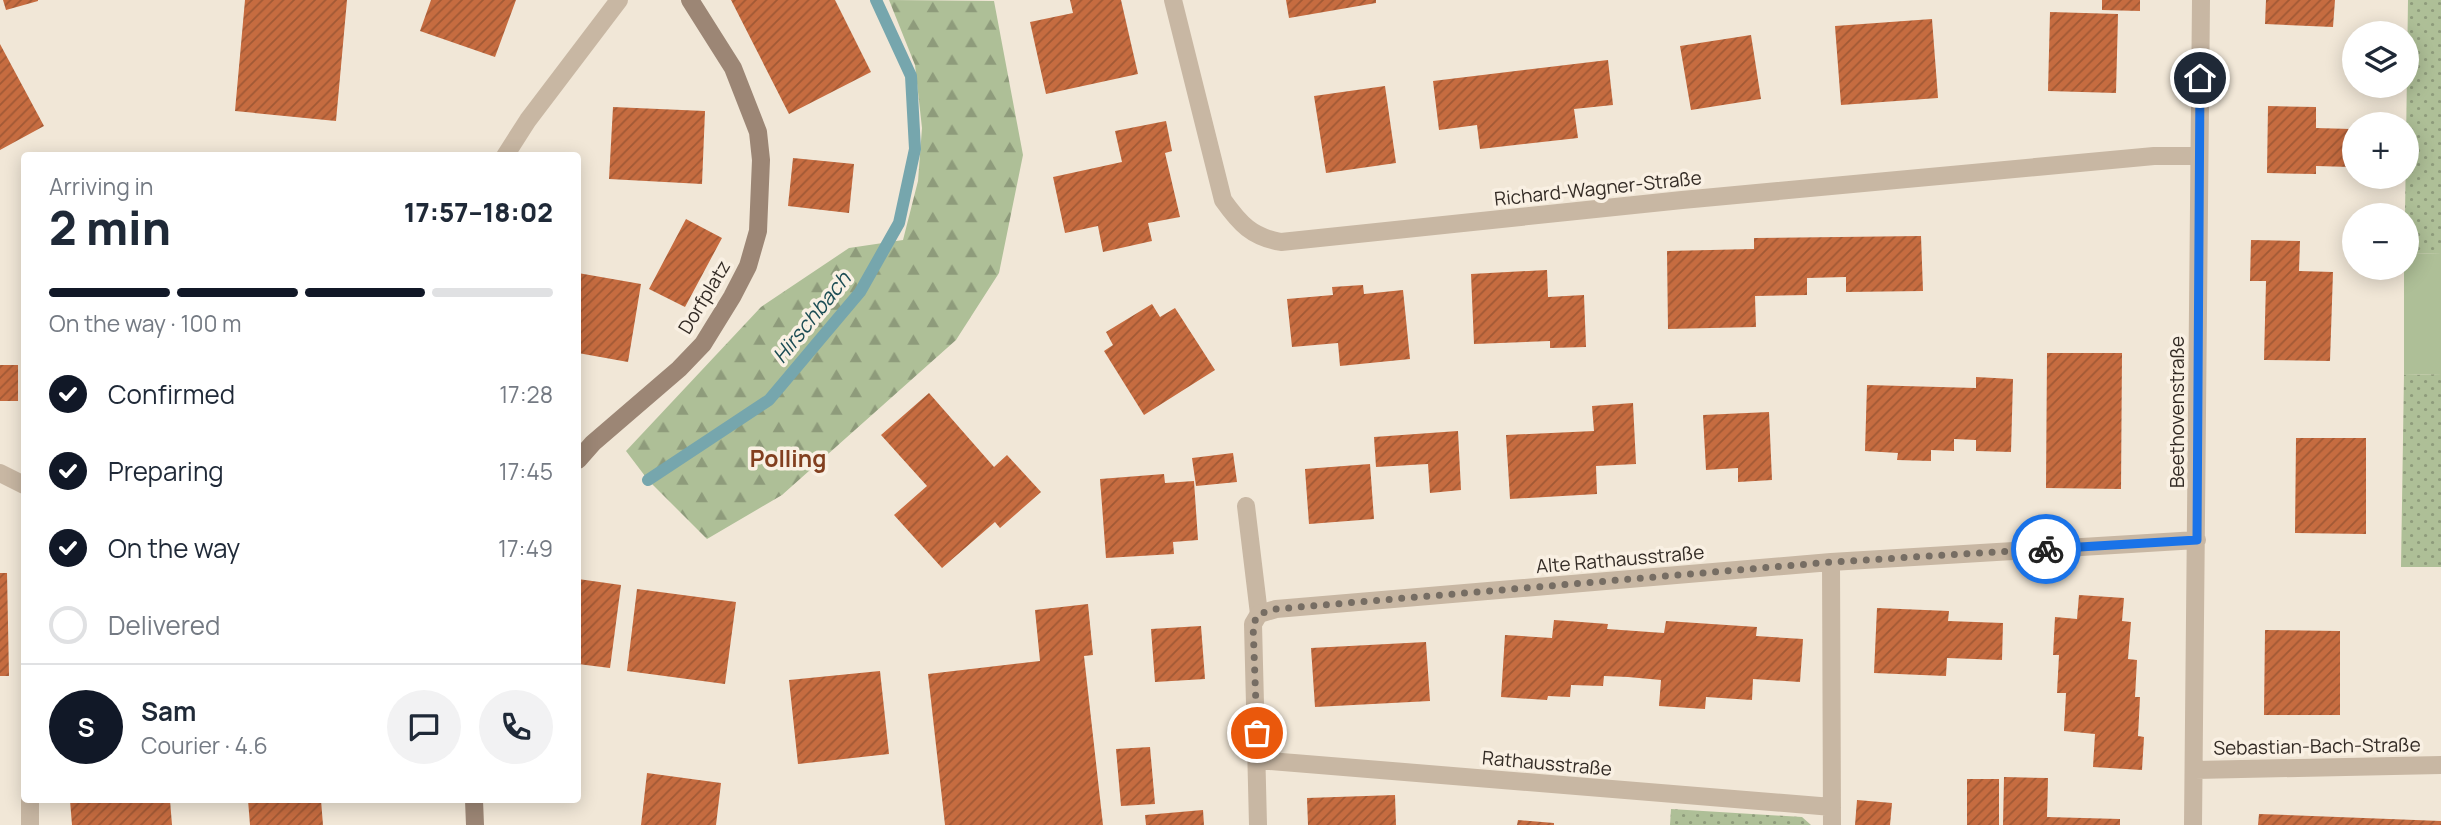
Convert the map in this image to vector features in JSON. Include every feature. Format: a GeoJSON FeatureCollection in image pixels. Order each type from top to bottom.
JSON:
{"type":"FeatureCollection","features":[{"type":"Feature","properties":{"kind":"street"},"geometry":{"type":"LineString","coordinates":[[508,152],[528,120],[619,0]]}},
{"type":"Feature","properties":{"kind":"street","name":"Dorfplatz"},"geometry":{"type":"LineString","coordinates":[[581,457],[703,344],[748,266],[758,231],[761,160],[758,132],[733,68],[690,0]]}},
{"type":"Feature","properties":{"kind":"street","name":"Richard-Wagner-Straße"},"geometry":{"type":"LineString","coordinates":[[1173,0],[1223,201],[1238,221],[1263,239],[1281,242],[2154,156],[2199,156]]}},
{"type":"Feature","properties":{"kind":"street","name":"Beethovenstraße"},"geometry":{"type":"LineString","coordinates":[[2193,825],[2201,0]]}},
{"type":"Feature","properties":{"kind":"street"},"geometry":{"type":"LineString","coordinates":[[0,473],[21,484]]}},
{"type":"Feature","properties":{"kind":"street"},"geometry":{"type":"LineString","coordinates":[[1246,506],[1259,614],[1253,624],[1258,825]]}},
{"type":"Feature","properties":{"kind":"street","name":"Alte Rathausstraße"},"geometry":{"type":"LineString","coordinates":[[1259,614],[1276,609],[1832,562],[2197,540]]}},
{"type":"Feature","properties":{"kind":"street","name":"Rathausstraße"},"geometry":{"type":"LineString","coordinates":[[1258,760],[1832,816],[1832,562]]}},
{"type":"Feature","properties":{"kind":"street","name":"Sebastian-Bach-Straße"},"geometry":{"type":"LineString","coordinates":[[2195,769],[2441,765]]}},
{"type":"Feature","properties":{"kind":"street"},"geometry":{"type":"LineString","coordinates":[[30,803],[30,825]]}},
{"type":"Feature","properties":{"kind":"street"},"geometry":{"type":"LineString","coordinates":[[474,803],[475,825]]}},
{"type":"Feature","properties":{"kind":"green space"},"geometry":{"type":"Polygon","coordinates":[[[889,0],[994,1],[1023,155],[999,273],[956,340],[782,495],[707,539],[648,480],[626,451],[761,307],[849,248],[903,240],[918,181],[922,128],[915,65],[889,0]]]}},
{"type":"Feature","properties":{"kind":"green space"},"geometry":{"type":"Polygon","coordinates":[[[2408,0],[2441,0],[2441,254],[2419,253],[2419,203],[2405,203],[2405,189],[2419,189],[2419,112],[2406,112],[2407,98],[2419,98],[2419,21],[2408,21],[2408,0]]]}},
{"type":"Feature","properties":{"kind":"green space"},"geometry":{"type":"Polygon","coordinates":[[[2419,253],[2441,254],[2441,374],[2404,375],[2404,280],[2419,280],[2419,253]]]}},
{"type":"Feature","properties":{"kind":"green space"},"geometry":{"type":"Polygon","coordinates":[[[2441,374],[2441,567],[2401,567],[2404,375],[2441,374]]]}},
{"type":"Feature","properties":{"kind":"green space"},"geometry":{"type":"Polygon","coordinates":[[[1671,809],[1802,817],[1811,825],[1670,825],[1671,809]]]}},
{"type":"Feature","properties":{"kind":"building"},"geometry":{"type":"Polygon","coordinates":[[[3,0],[38,0],[38,1],[6,10],[3,0]]]}},
{"type":"Feature","properties":{"kind":"building"},"geometry":{"type":"Polygon","coordinates":[[[245,0],[347,0],[336,121],[235,111],[245,0]]]}},
{"type":"Feature","properties":{"kind":"building"},"geometry":{"type":"Polygon","coordinates":[[[431,0],[516,0],[495,57],[420,31],[431,0]]]}},
{"type":"Feature","properties":{"kind":"building"},"geometry":{"type":"Polygon","coordinates":[[[731,0],[835,0],[871,72],[789,114],[731,0]]]}},
{"type":"Feature","properties":{"kind":"building"},"geometry":{"type":"Polygon","coordinates":[[[1070,0],[1121,0],[1138,74],[1046,94],[1030,22],[1073,13],[1070,0]]]}},
{"type":"Feature","properties":{"kind":"building"},"geometry":{"type":"Polygon","coordinates":[[[1286,0],[1376,0],[1376,3],[1289,18],[1286,0]]]}},
{"type":"Feature","properties":{"kind":"building"},"geometry":{"type":"Polygon","coordinates":[[[2102,0],[2140,0],[2140,11],[2102,10],[2102,0]]]}},
{"type":"Feature","properties":{"kind":"building"},"geometry":{"type":"Polygon","coordinates":[[[2266,0],[2335,0],[2333,27],[2265,24],[2266,0]]]}},
{"type":"Feature","properties":{"kind":"building"},"geometry":{"type":"Polygon","coordinates":[[[2050,12],[2118,14],[2116,93],[2048,91],[2050,12]]]}},
{"type":"Feature","properties":{"kind":"building"},"geometry":{"type":"Polygon","coordinates":[[[1932,19],[1938,98],[1841,105],[1835,26],[1932,19]]]}},
{"type":"Feature","properties":{"kind":"building"},"geometry":{"type":"Polygon","coordinates":[[[1751,35],[1761,99],[1691,110],[1680,46],[1751,35]]]}},
{"type":"Feature","properties":{"kind":"building"},"geometry":{"type":"Polygon","coordinates":[[[0,44],[44,126],[0,150],[0,44]]]}},
{"type":"Feature","properties":{"kind":"building"},"geometry":{"type":"Polygon","coordinates":[[[1608,60],[1613,105],[1574,109],[1578,138],[1480,149],[1477,125],[1439,130],[1433,81],[1608,60]]]}},
{"type":"Feature","properties":{"kind":"building"},"geometry":{"type":"Polygon","coordinates":[[[1385,86],[1396,163],[1326,173],[1314,96],[1385,86]]]}},
{"type":"Feature","properties":{"kind":"building"},"geometry":{"type":"Polygon","coordinates":[[[2268,106],[2316,107],[2316,128],[2342,129],[2342,167],[2316,166],[2316,174],[2267,173],[2268,106]]]}},
{"type":"Feature","properties":{"kind":"building"},"geometry":{"type":"Polygon","coordinates":[[[613,107],[705,111],[702,184],[609,179],[613,107]]]}},
{"type":"Feature","properties":{"kind":"building"},"geometry":{"type":"Polygon","coordinates":[[[1166,121],[1172,151],[1165,153],[1180,217],[1148,223],[1152,241],[1103,252],[1098,226],[1065,233],[1053,177],[1122,162],[1115,131],[1166,121]]]}},
{"type":"Feature","properties":{"kind":"building"},"geometry":{"type":"Polygon","coordinates":[[[793,158],[854,164],[849,213],[788,206],[793,158]]]}},
{"type":"Feature","properties":{"kind":"building"},"geometry":{"type":"Polygon","coordinates":[[[686,219],[722,238],[685,307],[649,289],[686,219]]]}},
{"type":"Feature","properties":{"kind":"building"},"geometry":{"type":"Polygon","coordinates":[[[1921,236],[1923,291],[1846,292],[1846,277],[1807,278],[1807,295],[1755,296],[1756,327],[1668,329],[1667,251],[1754,249],[1754,238],[1921,236]]]}},
{"type":"Feature","properties":{"kind":"building"},"geometry":{"type":"Polygon","coordinates":[[[2251,240],[2300,241],[2299,271],[2333,272],[2330,361],[2264,360],[2266,281],[2250,281],[2251,240]]]}},
{"type":"Feature","properties":{"kind":"building"},"geometry":{"type":"Polygon","coordinates":[[[1547,270],[1548,297],[1584,295],[1586,347],[1550,348],[1550,341],[1474,344],[1471,274],[1547,270]]]}},
{"type":"Feature","properties":{"kind":"building"},"geometry":{"type":"Polygon","coordinates":[[[581,274],[641,284],[628,362],[581,354],[581,274]]]}},
{"type":"Feature","properties":{"kind":"building"},"geometry":{"type":"Polygon","coordinates":[[[1363,285],[1364,294],[1403,290],[1410,359],[1340,366],[1338,343],[1292,347],[1287,299],[1333,295],[1332,287],[1363,285]]]}},
{"type":"Feature","properties":{"kind":"building"},"geometry":{"type":"Polygon","coordinates":[[[1152,304],[1160,317],[1175,308],[1215,370],[1144,415],[1104,351],[1113,345],[1106,332],[1152,304]]]}},
{"type":"Feature","properties":{"kind":"building"},"geometry":{"type":"Polygon","coordinates":[[[2047,353],[2122,353],[2121,489],[2046,488],[2047,353]]]}},
{"type":"Feature","properties":{"kind":"building"},"geometry":{"type":"Polygon","coordinates":[[[0,365],[18,365],[18,401],[0,401],[0,365]]]}},
{"type":"Feature","properties":{"kind":"building"},"geometry":{"type":"Polygon","coordinates":[[[1976,377],[2013,379],[2011,452],[1976,451],[1976,440],[1954,439],[1954,451],[1931,450],[1931,461],[1897,460],[1898,453],[1865,451],[1867,385],[1976,388],[1976,377]]]}},
{"type":"Feature","properties":{"kind":"building"},"geometry":{"type":"Polygon","coordinates":[[[929,393],[994,467],[1007,455],[1041,492],[1000,528],[995,522],[942,568],[894,515],[927,486],[881,435],[929,393]]]}},
{"type":"Feature","properties":{"kind":"building"},"geometry":{"type":"Polygon","coordinates":[[[1633,403],[1636,464],[1596,466],[1597,494],[1510,499],[1506,435],[1594,431],[1592,406],[1633,403]]]}},
{"type":"Feature","properties":{"kind":"building"},"geometry":{"type":"Polygon","coordinates":[[[1769,412],[1772,480],[1738,482],[1738,468],[1706,470],[1703,415],[1769,412]]]}},
{"type":"Feature","properties":{"kind":"building"},"geometry":{"type":"Polygon","coordinates":[[[1458,431],[1461,490],[1430,493],[1428,464],[1376,467],[1374,437],[1458,431]]]}},
{"type":"Feature","properties":{"kind":"building"},"geometry":{"type":"Polygon","coordinates":[[[2296,438],[2366,438],[2366,534],[2295,533],[2296,438]]]}},
{"type":"Feature","properties":{"kind":"building"},"geometry":{"type":"Polygon","coordinates":[[[1233,453],[1237,482],[1196,486],[1192,458],[1233,453]]]}},
{"type":"Feature","properties":{"kind":"building"},"geometry":{"type":"Polygon","coordinates":[[[1370,464],[1374,519],[1309,524],[1305,469],[1370,464]]]}},
{"type":"Feature","properties":{"kind":"building"},"geometry":{"type":"Polygon","coordinates":[[[1164,474],[1165,483],[1194,481],[1198,540],[1173,542],[1174,554],[1106,558],[1100,479],[1164,474]]]}},
{"type":"Feature","properties":{"kind":"building"},"geometry":{"type":"Polygon","coordinates":[[[0,573],[7,573],[9,676],[0,676],[0,573]]]}},
{"type":"Feature","properties":{"kind":"building"},"geometry":{"type":"Polygon","coordinates":[[[581,579],[621,585],[610,668],[581,664],[581,579]]]}},
{"type":"Feature","properties":{"kind":"building"},"geometry":{"type":"Polygon","coordinates":[[[637,589],[736,602],[725,684],[627,671],[637,589]]]}},
{"type":"Feature","properties":{"kind":"building"},"geometry":{"type":"Polygon","coordinates":[[[2079,595],[2124,598],[2122,621],[2131,622],[2128,659],[2137,660],[2135,697],[2140,697],[2138,736],[2144,737],[2142,770],[2093,767],[2095,734],[2064,731],[2066,693],[2057,693],[2059,655],[2053,655],[2055,617],[2077,619],[2079,595]]]}},
{"type":"Feature","properties":{"kind":"building"},"geometry":{"type":"Polygon","coordinates":[[[1088,604],[1093,655],[1084,656],[1103,825],[945,825],[928,674],[1040,661],[1035,610],[1088,604]]]}},
{"type":"Feature","properties":{"kind":"building"},"geometry":{"type":"Polygon","coordinates":[[[1877,608],[1949,611],[1948,621],[2003,623],[2002,660],[1947,658],[1946,676],[1874,673],[1877,608]]]}},
{"type":"Feature","properties":{"kind":"building"},"geometry":{"type":"Polygon","coordinates":[[[1554,620],[1608,624],[1607,629],[1664,633],[1666,621],[1757,627],[1756,636],[1803,639],[1800,682],[1753,679],[1752,700],[1706,697],[1705,709],[1659,706],[1661,680],[1628,677],[1604,676],[1603,686],[1571,685],[1570,697],[1548,696],[1547,700],[1501,697],[1505,635],[1552,638],[1554,620]]]}},
{"type":"Feature","properties":{"kind":"building"},"geometry":{"type":"Polygon","coordinates":[[[1201,626],[1205,679],[1155,682],[1151,629],[1201,626]]]}},
{"type":"Feature","properties":{"kind":"building"},"geometry":{"type":"Polygon","coordinates":[[[2265,630],[2340,631],[2340,715],[2264,715],[2265,630]]]}},
{"type":"Feature","properties":{"kind":"building"},"geometry":{"type":"Polygon","coordinates":[[[1426,642],[1430,701],[1315,707],[1311,648],[1426,642]]]}},
{"type":"Feature","properties":{"kind":"building"},"geometry":{"type":"Polygon","coordinates":[[[880,671],[889,754],[798,764],[789,680],[880,671]]]}},
{"type":"Feature","properties":{"kind":"building"},"geometry":{"type":"Polygon","coordinates":[[[1150,747],[1155,804],[1121,806],[1116,749],[1150,747]]]}},
{"type":"Feature","properties":{"kind":"building"},"geometry":{"type":"Polygon","coordinates":[[[647,773],[721,783],[716,825],[641,825],[647,773]]]}},
{"type":"Feature","properties":{"kind":"building"},"geometry":{"type":"Polygon","coordinates":[[[2004,777],[2048,778],[2047,817],[2120,819],[2120,825],[2003,825],[2004,777]]]}},
{"type":"Feature","properties":{"kind":"building"},"geometry":{"type":"Polygon","coordinates":[[[1967,779],[1999,779],[1999,825],[1967,825],[1967,779]]]}},
{"type":"Feature","properties":{"kind":"building"},"geometry":{"type":"Polygon","coordinates":[[[1395,795],[1396,825],[1308,825],[1307,798],[1395,795]]]}},
{"type":"Feature","properties":{"kind":"building"},"geometry":{"type":"Polygon","coordinates":[[[1857,800],[1892,803],[1890,825],[1855,825],[1857,800]]]}},
{"type":"Feature","properties":{"kind":"building"},"geometry":{"type":"Polygon","coordinates":[[[70,803],[170,803],[172,825],[72,825],[70,803]]]}},
{"type":"Feature","properties":{"kind":"building"},"geometry":{"type":"Polygon","coordinates":[[[248,803],[321,803],[323,825],[250,825],[248,803]]]}},
{"type":"Feature","properties":{"kind":"building"},"geometry":{"type":"Polygon","coordinates":[[[1203,810],[1204,825],[1146,825],[1145,815],[1203,810]]]}},
{"type":"Feature","properties":{"kind":"building"},"geometry":{"type":"Polygon","coordinates":[[[2259,814],[2441,821],[2441,825],[2258,825],[2259,814]]]}},
{"type":"Feature","properties":{"kind":"building"},"geometry":{"type":"Polygon","coordinates":[[[1518,820],[1554,823],[1554,825],[1517,825],[1518,820]]]}},
{"type":"Feature","properties":{"kind":"waterway","name":"Hirschbach"},"geometry":{"type":"LineString","coordinates":[[648,480],[769,400],[860,292],[899,223],[915,149],[911,76],[876,0]]}},
{"type":"Feature","properties":{"kind":"way so far"},"geometry":{"type":"LineString","coordinates":[[1257,733],[1253,624],[1259,614],[1276,609],[1832,562],[2046,549]]}},
{"type":"Feature","properties":{"kind":"district","name":"Polling"},"geometry":{"type":"Point","coordinates":[788,458]}},
{"type":"Feature","properties":{"kind":"route"},"geometry":{"type":"LineString","coordinates":[[2046,549],[2197,540],[2200,78]]}}]}
